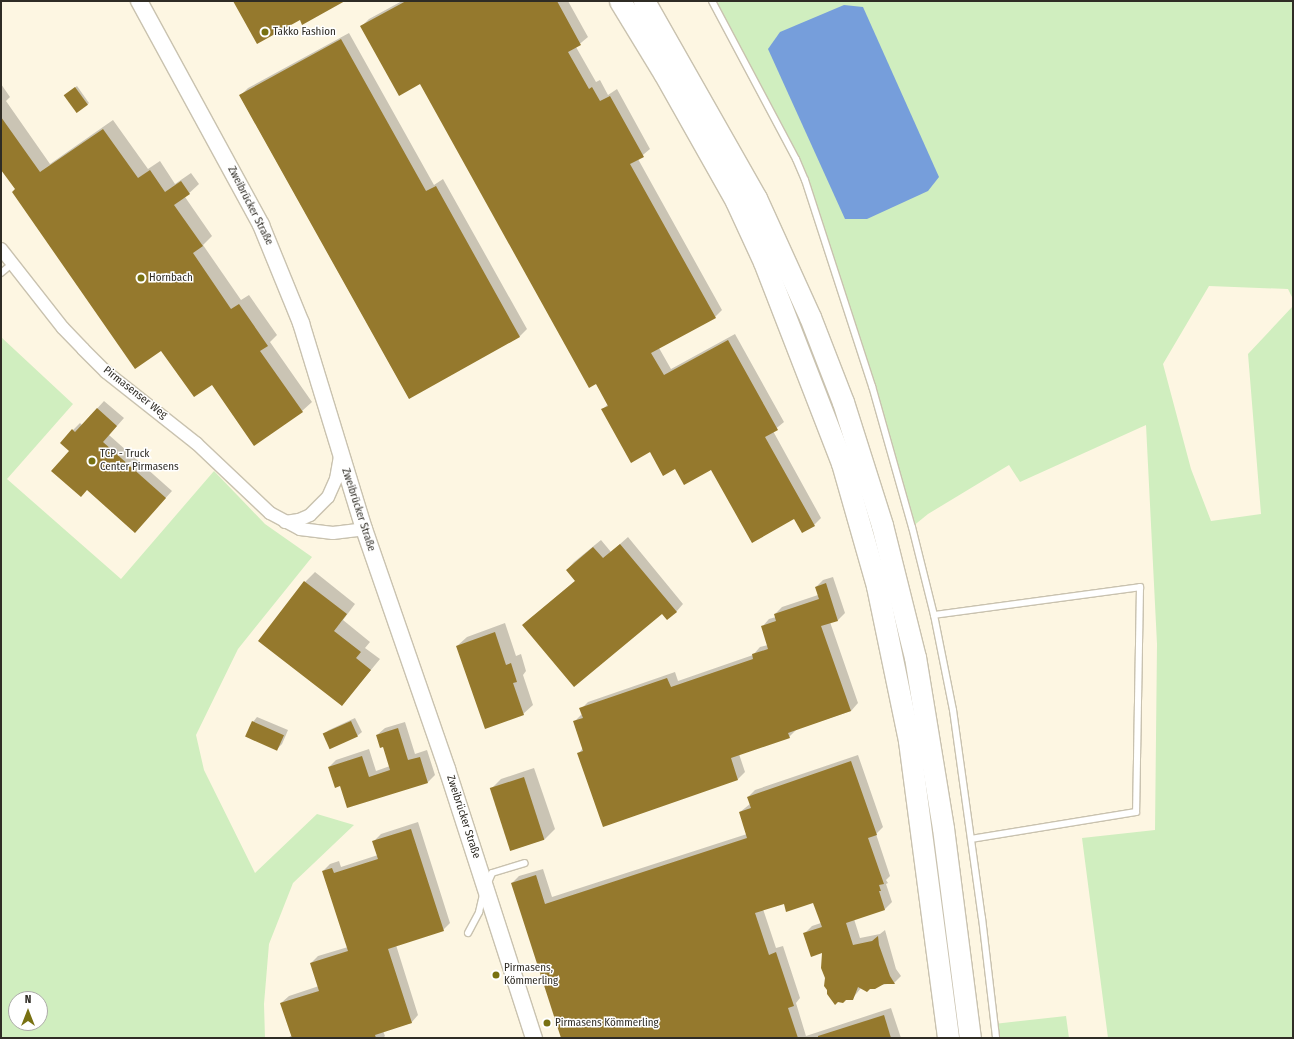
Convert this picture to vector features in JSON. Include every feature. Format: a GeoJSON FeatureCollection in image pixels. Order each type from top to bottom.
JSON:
{"type":"FeatureCollection","features":[{"type":"Feature","properties":{"kind":"highway"},"geometry":{"type":"LineString","coordinates":[[620,1],[664,73],[736,201],[764,262],[842,463],[877,586],[909,741],[948,1038]]}},
{"type":"Feature","properties":{"kind":"highway"},"geometry":{"type":"LineString","coordinates":[[644,1],[760,205],[810,317],[840,395],[882,525],[915,657],[944,828],[970,1038]]}},
{"type":"Feature","properties":{"kind":"street","name":"Zweibrücker Straße"},"geometry":{"type":"LineString","coordinates":[[139,1],[261,224],[301,323],[364,529],[447,769],[534,1038]]}},
{"type":"Feature","properties":{"kind":"street","name":"Pirmasenser Weg"},"geometry":{"type":"LineString","coordinates":[[1,249],[63,328],[106,372],[196,442],[270,513],[284,522],[300,529],[318,532],[364,529]]}},
{"type":"Feature","properties":{"kind":"street"},"geometry":{"type":"LineString","coordinates":[[284,522],[299,520],[310,515],[328,498],[336,479],[340,452]]}},
{"type":"Feature","properties":{"kind":"lane"},"geometry":{"type":"LineString","coordinates":[[712,1],[796,159],[805,180],[872,386],[912,527],[934,616],[953,710],[972,839],[996,1038]]}},
{"type":"Feature","properties":{"kind":"lane"},"geometry":{"type":"LineString","coordinates":[[1,273],[13,263]]}},
{"type":"Feature","properties":{"kind":"lane"},"geometry":{"type":"LineString","coordinates":[[934,616],[1140,588],[1136,812],[972,839]]}},
{"type":"Feature","properties":{"kind":"lane"},"geometry":{"type":"LineString","coordinates":[[468,933],[479,912],[485,888],[492,873],[525,863]]}},
{"type":"Feature","properties":{"kind":"green space"},"geometry":{"type":"Polygon","coordinates":[[[723,1],[1293,1],[1293,299],[1288,289],[1209,286],[1163,364],[1191,469],[1211,521],[1261,514],[1248,354],[1293,306],[1293,1038],[1108,1038],[1082,838],[1155,830],[1157,644],[1146,425],[1020,482],[1009,465],[928,514],[912,527],[872,386],[805,180],[713,4],[723,1]]]}},
{"type":"Feature","properties":{"kind":"green space"},"geometry":{"type":"Polygon","coordinates":[[[1,337],[73,404],[7,479],[121,579],[214,471],[265,524],[312,557],[238,649],[196,735],[204,770],[255,873],[317,814],[354,825],[293,883],[269,944],[264,1004],[265,1038],[1,1038],[1,337]]]}},
{"type":"Feature","properties":{"kind":"green space"},"geometry":{"type":"Polygon","coordinates":[[[1066,1016],[1069,1038],[996,1038],[994,1024],[1066,1016]]]}},
{"type":"Feature","properties":{"kind":"water"},"geometry":{"type":"Polygon","coordinates":[[[844,5],[863,7],[939,177],[928,191],[867,219],[845,219],[768,49],[780,32],[844,5]]]}},
{"type":"Feature","properties":{"kind":"building","name":"Takko Fashion"},"geometry":{"type":"Polygon","coordinates":[[[233,1],[345,1],[302,25],[300,20],[257,44],[233,1]]]}},
{"type":"Feature","properties":{"kind":"building"},"geometry":{"type":"Polygon","coordinates":[[[406,1],[557,1],[581,45],[568,52],[589,89],[592,87],[600,101],[610,96],[644,157],[630,164],[716,318],[651,353],[664,375],[728,340],[778,430],[765,437],[815,526],[802,533],[794,519],[752,543],[711,470],[684,485],[675,469],[663,476],[650,452],[631,463],[601,409],[608,406],[596,384],[589,388],[420,84],[399,96],[360,26],[406,1]]]}},
{"type":"Feature","properties":{"kind":"building"},"geometry":{"type":"Polygon","coordinates":[[[341,39],[426,191],[436,186],[520,337],[409,399],[239,95],[341,39]]]}},
{"type":"Feature","properties":{"kind":"building"},"geometry":{"type":"Polygon","coordinates":[[[75,87],[88,105],[77,113],[64,95],[75,87]]]}},
{"type":"Feature","properties":{"kind":"building","name":"Hornbach"},"geometry":{"type":"Polygon","coordinates":[[[1,117],[40,172],[103,129],[138,178],[150,170],[165,192],[181,181],[190,194],[174,205],[203,246],[193,253],[231,309],[239,304],[268,346],[260,351],[303,412],[254,446],[212,385],[194,397],[161,351],[135,369],[12,192],[15,189],[1,170],[1,117]]]}},
{"type":"Feature","properties":{"kind":"building","name":"TCP - Truck Center Pirmasens"},"geometry":{"type":"Polygon","coordinates":[[[97,408],[117,426],[103,442],[166,498],[135,533],[87,490],[81,497],[51,471],[69,451],[60,443],[72,429],[75,432],[97,408]]]}},
{"type":"Feature","properties":{"kind":"building"},"geometry":{"type":"Polygon","coordinates":[[[620,544],[677,612],[667,620],[662,614],[574,687],[522,625],[575,581],[566,570],[593,547],[603,558],[620,544]]]}},
{"type":"Feature","properties":{"kind":"building"},"geometry":{"type":"Polygon","coordinates":[[[304,581],[347,614],[334,631],[361,652],[356,658],[371,670],[342,706],[258,641],[304,581]]]}},
{"type":"Feature","properties":{"kind":"building"},"geometry":{"type":"Polygon","coordinates":[[[826,583],[838,621],[821,626],[851,711],[788,733],[790,738],[731,758],[738,780],[603,827],[577,753],[583,751],[573,721],[583,718],[579,708],[667,678],[671,687],[753,659],[752,654],[768,649],[761,626],[776,621],[774,614],[819,599],[815,587],[826,583]]]}},
{"type":"Feature","properties":{"kind":"building"},"geometry":{"type":"Polygon","coordinates":[[[495,632],[506,665],[511,663],[517,682],[513,683],[524,715],[485,729],[456,646],[495,632]]]}},
{"type":"Feature","properties":{"kind":"building"},"geometry":{"type":"Polygon","coordinates":[[[252,721],[284,735],[277,751],[245,737],[252,721]]]}},
{"type":"Feature","properties":{"kind":"building"},"geometry":{"type":"Polygon","coordinates":[[[351,721],[358,737],[330,749],[323,734],[351,721]]]}},
{"type":"Feature","properties":{"kind":"building"},"geometry":{"type":"Polygon","coordinates":[[[398,728],[408,760],[420,757],[428,783],[347,808],[340,786],[335,788],[328,767],[362,756],[369,777],[390,770],[383,747],[380,748],[376,735],[398,728]]]}},
{"type":"Feature","properties":{"kind":"building"},"geometry":{"type":"Polygon","coordinates":[[[851,761],[877,835],[868,838],[884,884],[879,885],[881,891],[879,891],[885,910],[846,923],[853,945],[872,941],[878,936],[879,945],[890,976],[895,984],[884,984],[875,989],[870,989],[867,992],[858,987],[853,1000],[846,1000],[843,1003],[838,1002],[835,1005],[827,994],[827,990],[824,986],[825,978],[821,968],[822,953],[811,957],[803,933],[822,927],[813,903],[786,912],[784,904],[755,913],[769,955],[776,952],[794,1006],[788,1008],[798,1038],[561,1038],[511,883],[536,875],[545,904],[747,838],[739,812],[751,808],[747,797],[851,761]]]}},
{"type":"Feature","properties":{"kind":"building"},"geometry":{"type":"Polygon","coordinates":[[[524,777],[544,840],[510,851],[490,788],[524,777]]]}},
{"type":"Feature","properties":{"kind":"building"},"geometry":{"type":"Polygon","coordinates":[[[411,829],[444,931],[388,949],[412,1023],[375,1035],[376,1038],[292,1038],[280,1003],[319,991],[310,963],[348,951],[322,871],[332,868],[334,873],[378,859],[372,841],[411,829]]]}},
{"type":"Feature","properties":{"kind":"building"},"geometry":{"type":"Polygon","coordinates":[[[884,1015],[891,1038],[818,1038],[818,1036],[884,1015]]]}},
{"type":"Feature","properties":{"kind":"place","name":"Takko Fashion"},"geometry":{"type":"Point","coordinates":[265,32]}},
{"type":"Feature","properties":{"kind":"place","name":"Hornbach"},"geometry":{"type":"Point","coordinates":[141,278]}},
{"type":"Feature","properties":{"kind":"place","name":"TCP - Truck Center Pirmasens"},"geometry":{"type":"Point","coordinates":[92,461]}},
{"type":"Feature","properties":{"kind":"place","name":"Pirmasens, Kömmerling"},"geometry":{"type":"Point","coordinates":[496,975]}},
{"type":"Feature","properties":{"kind":"place","name":"Pirmasens Kömmerling"},"geometry":{"type":"Point","coordinates":[547,1023]}}]}
